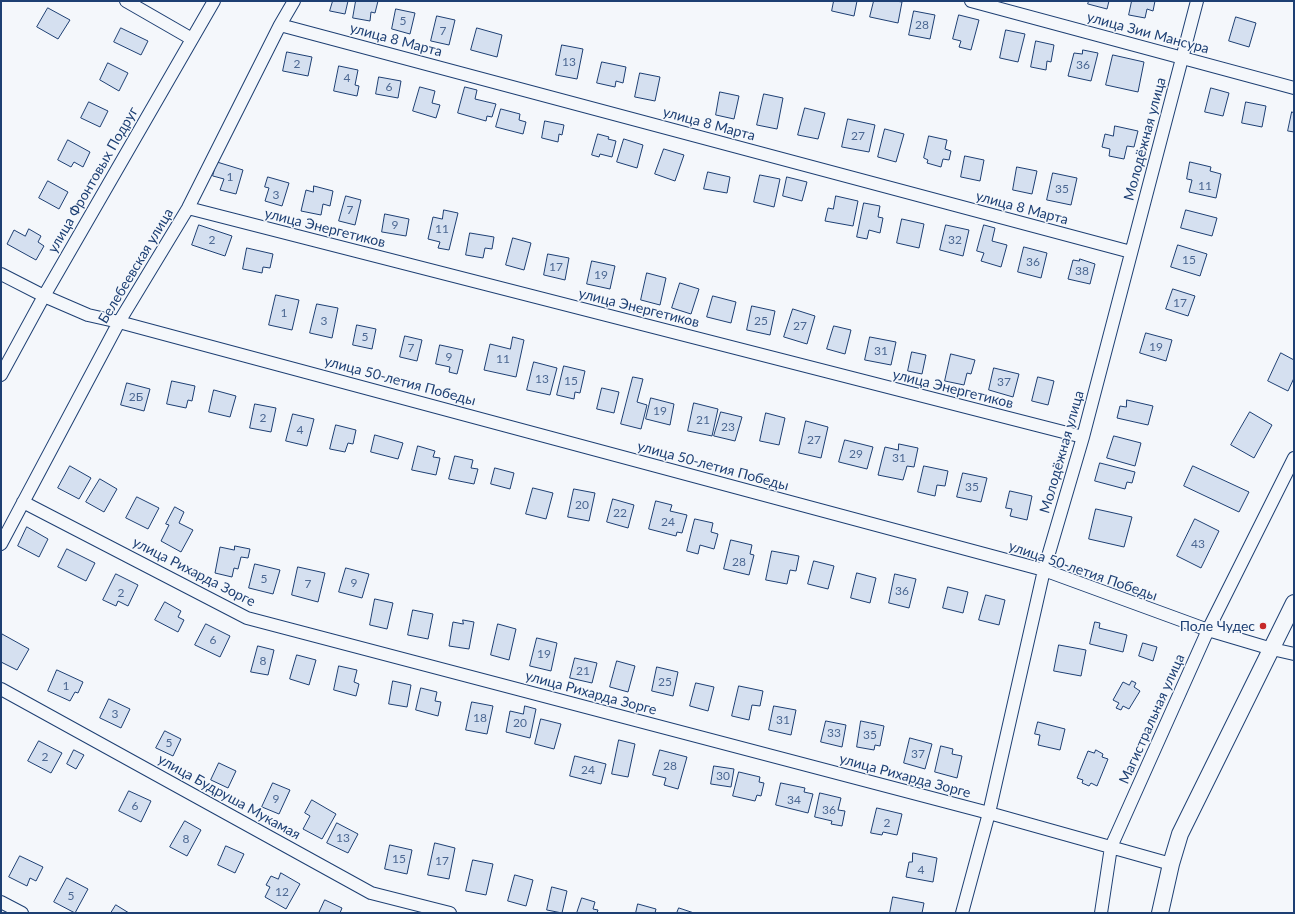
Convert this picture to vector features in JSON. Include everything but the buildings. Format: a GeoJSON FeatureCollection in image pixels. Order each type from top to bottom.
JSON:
{"type":"FeatureCollection","features":[{"type":"Feature","properties":{"kind":"main road"},"geometry":{"type":"LineString","coordinates":[[1160,913],[1171,864],[1180,834],[1294,603]]}},
{"type":"Feature","properties":{"kind":"street"},"geometry":{"type":"LineString","coordinates":[[126,1],[192,39]]}},
{"type":"Feature","properties":{"kind":"street","name":"улица Фронтовых Подруг"},"geometry":{"type":"LineString","coordinates":[[1,375],[44,296],[214,1]]}},
{"type":"Feature","properties":{"kind":"street","name":"Белебеевская улица"},"geometry":{"type":"LineString","coordinates":[[1,544],[120,322],[188,208],[280,25],[294,1]]}},
{"type":"Feature","properties":{"kind":"street","name":"улица Зии Мансура"},"geometry":{"type":"LineString","coordinates":[[971,1],[1294,88]]}},
{"type":"Feature","properties":{"kind":"street","name":"Молодёжная улица"},"geometry":{"type":"LineString","coordinates":[[962,913],[989,813],[1044,570],[1083,437],[1197,1]]}},
{"type":"Feature","properties":{"kind":"street","name":"улица 8 Марта"},"geometry":{"type":"LineString","coordinates":[[280,25],[1131,252]]}},
{"type":"Feature","properties":{"kind":"street","name":"улица Энергетиков"},"geometry":{"type":"LineString","coordinates":[[188,208],[1083,437]]}},
{"type":"Feature","properties":{"kind":"street","name":"улица 50-летия Победы"},"geometry":{"type":"LineString","coordinates":[[1,274],[44,296],[88,315],[120,322],[1044,570],[1208,630],[1294,654]]}},
{"type":"Feature","properties":{"kind":"street","name":"Магистральная улица"},"geometry":{"type":"LineString","coordinates":[[1101,913],[1111,848],[1208,630],[1294,458]]}},
{"type":"Feature","properties":{"kind":"street","name":"улица Рихарда Зорге"},"geometry":{"type":"LineString","coordinates":[[23,502],[247,618],[989,813],[1171,864]]}},
{"type":"Feature","properties":{"kind":"street","name":"улица Будруша Мукамая"},"geometry":{"type":"LineString","coordinates":[[1,689],[372,893],[450,913]]}},
{"type":"Feature","properties":{"kind":"street"},"geometry":{"type":"LineString","coordinates":[[1,902],[22,913]]}},
{"type":"Feature","properties":{"kind":"place","name":"Поле Чудес"},"geometry":{"type":"Point","coordinates":[1263,626]}}]}
